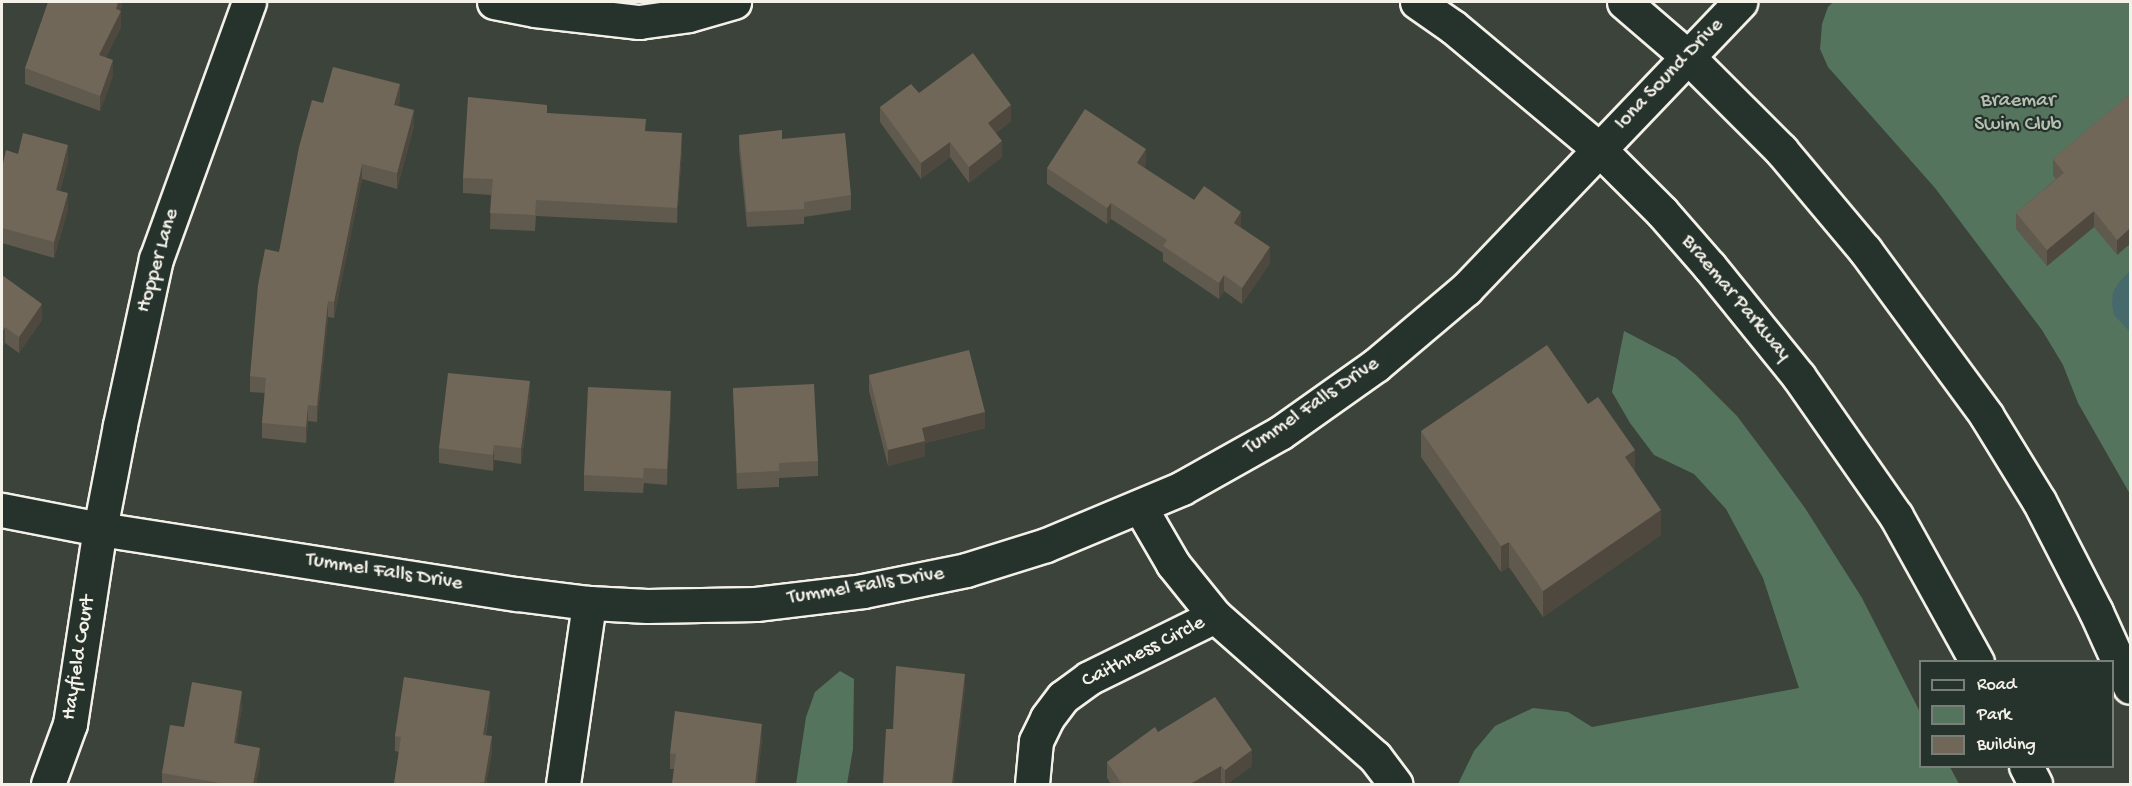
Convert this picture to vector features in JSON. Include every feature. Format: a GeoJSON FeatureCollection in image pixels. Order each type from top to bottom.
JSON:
{"type":"FeatureCollection","features":[{"type":"Feature","properties":{"kind":"street","name":"Hopper Lane"},"geometry":{"type":"LineString","coordinates":[[100,529],[156,259],[249,2]]}},
{"type":"Feature","properties":{"kind":"street"},"geometry":{"type":"LineString","coordinates":[[494,2],[535,10],[639,22],[689,15],[734,2]]}},
{"type":"Feature","properties":{"kind":"street","name":"Braemar Parkway"},"geometry":{"type":"LineString","coordinates":[[1417,2],[1453,27],[1599,149],[1669,220],[1799,377],[1896,516],[1976,660]]}},
{"type":"Feature","properties":{"kind":"street"},"geometry":{"type":"LineString","coordinates":[[1624,2],[1688,57],[1781,150],[1865,250],[1986,415],[2039,501],[2096,612],[2130,687]]}},
{"type":"Feature","properties":{"kind":"street","name":"Iona Sound Drive"},"geometry":{"type":"LineString","coordinates":[[1599,149],[1740,2]]}},
{"type":"Feature","properties":{"kind":"street","name":"Tummel Falls Drive"},"geometry":{"type":"LineString","coordinates":[[2,510],[100,529],[517,594],[590,603],[647,606],[756,604],[863,591],[966,570],[1046,545],[1140,507],[1182,488],[1280,433],[1376,365],[1466,289],[1599,149]]}},
{"type":"Feature","properties":{"kind":"street","name":"Caithness Circle"},"geometry":{"type":"LineString","coordinates":[[1140,507],[1173,564],[1215,616],[1375,757],[1395,784]]}},
{"type":"Feature","properties":{"kind":"street","name":"Hayfield Court"},"geometry":{"type":"LineString","coordinates":[[48,784],[70,724],[100,529]]}},
{"type":"Feature","properties":{"kind":"street"},"geometry":{"type":"LineString","coordinates":[[563,784],[590,603]]}},
{"type":"Feature","properties":{"kind":"street","name":"Caithness Circle"},"geometry":{"type":"LineString","coordinates":[[1032,784],[1036,741],[1047,718],[1063,697],[1089,678],[1215,616]]}},
{"type":"Feature","properties":{"kind":"street"},"geometry":{"type":"LineString","coordinates":[[2027,768],[2035,784]]}},
{"type":"Feature","properties":{"kind":"green space","name":"Braemar Swim Club"},"geometry":{"type":"Polygon","coordinates":[[[1833,2],[2130,2],[2130,494],[2078,403],[2063,365],[2042,330],[1935,188],[1828,67],[1820,49],[1822,24],[1828,7],[1833,2]]]}},
{"type":"Feature","properties":{"kind":"green space"},"geometry":{"type":"Polygon","coordinates":[[[1624,331],[1676,358],[1737,416],[1805,508],[1862,598],[1919,710],[1919,768],[1951,768],[1959,784],[1458,784],[1474,751],[1495,726],[1533,708],[1568,712],[1592,727],[1799,688],[1763,578],[1726,509],[1694,474],[1654,455],[1630,423],[1612,392],[1624,331]]]}},
{"type":"Feature","properties":{"kind":"green space"},"geometry":{"type":"Polygon","coordinates":[[[840,671],[854,679],[853,749],[847,784],[796,784],[806,717],[815,692],[840,671]]]}},
{"type":"Feature","properties":{"kind":"water"},"geometry":{"type":"Polygon","coordinates":[[[2130,271],[2130,332],[2114,315],[2112,304],[2113,292],[2130,271]]]}},
{"type":"Feature","properties":{"kind":"building"},"geometry":{"type":"Polygon","coordinates":[[[48,2],[118,2],[116,9],[121,11],[99,55],[113,60],[100,96],[25,68],[48,2]]]}},
{"type":"Feature","properties":{"kind":"building"},"geometry":{"type":"Polygon","coordinates":[[[973,53],[1011,105],[988,123],[1002,141],[969,167],[950,142],[921,163],[880,107],[911,84],[919,93],[973,53]]]}},
{"type":"Feature","properties":{"kind":"building"},"geometry":{"type":"Polygon","coordinates":[[[333,67],[400,84],[394,105],[414,110],[397,173],[362,164],[334,302],[328,301],[317,406],[308,405],[306,427],[262,423],[266,378],[250,376],[258,285],[265,249],[279,252],[299,147],[312,100],[323,103],[333,67]]]}},
{"type":"Feature","properties":{"kind":"building"},"geometry":{"type":"Polygon","coordinates":[[[2130,94],[2130,228],[2117,240],[2094,211],[2047,250],[2016,213],[2064,173],[2053,159],[2130,94]]]}},
{"type":"Feature","properties":{"kind":"building"},"geometry":{"type":"Polygon","coordinates":[[[468,97],[547,105],[547,113],[646,119],[645,131],[682,133],[677,208],[536,200],[535,215],[490,213],[493,179],[463,178],[468,97]]]}},
{"type":"Feature","properties":{"kind":"building"},"geometry":{"type":"Polygon","coordinates":[[[1085,109],[1146,149],[1137,163],[1194,200],[1204,186],[1241,212],[1234,223],[1270,247],[1242,288],[1224,275],[1219,283],[1163,246],[1167,240],[1111,203],[1107,208],[1047,168],[1085,109]]]}},
{"type":"Feature","properties":{"kind":"building"},"geometry":{"type":"Polygon","coordinates":[[[782,130],[782,139],[845,133],[851,195],[804,202],[804,209],[747,212],[739,135],[782,130]]]}},
{"type":"Feature","properties":{"kind":"building"},"geometry":{"type":"Polygon","coordinates":[[[23,133],[68,145],[56,190],[68,193],[54,242],[2,228],[2,168],[6,150],[18,154],[23,133]]]}},
{"type":"Feature","properties":{"kind":"building"},"geometry":{"type":"Polygon","coordinates":[[[2,275],[42,304],[19,337],[5,327],[2,333],[2,275]]]}},
{"type":"Feature","properties":{"kind":"building"},"geometry":{"type":"Polygon","coordinates":[[[1547,345],[1588,404],[1598,397],[1635,450],[1625,457],[1661,510],[1543,591],[1509,542],[1501,546],[1421,431],[1547,345]]]}},
{"type":"Feature","properties":{"kind":"building"},"geometry":{"type":"Polygon","coordinates":[[[969,350],[985,412],[922,428],[925,441],[888,450],[869,375],[969,350]]]}},
{"type":"Feature","properties":{"kind":"building"},"geometry":{"type":"Polygon","coordinates":[[[448,373],[530,381],[521,448],[494,445],[493,455],[439,448],[448,373]]]}},
{"type":"Feature","properties":{"kind":"building"},"geometry":{"type":"Polygon","coordinates":[[[814,384],[818,461],[779,463],[779,471],[737,473],[733,388],[814,384]]]}},
{"type":"Feature","properties":{"kind":"building"},"geometry":{"type":"Polygon","coordinates":[[[588,387],[671,391],[667,469],[644,468],[643,478],[584,475],[588,387]]]}},
{"type":"Feature","properties":{"kind":"building"},"geometry":{"type":"Polygon","coordinates":[[[896,666],[965,674],[952,784],[883,784],[886,729],[893,729],[896,666]]]}},
{"type":"Feature","properties":{"kind":"building"},"geometry":{"type":"Polygon","coordinates":[[[404,677],[490,691],[483,735],[492,736],[484,782],[479,784],[394,784],[401,737],[395,736],[404,677]]]}},
{"type":"Feature","properties":{"kind":"building"},"geometry":{"type":"Polygon","coordinates":[[[192,682],[242,691],[234,743],[260,748],[253,784],[226,784],[162,773],[170,725],[184,727],[192,682]]]}},
{"type":"Feature","properties":{"kind":"building"},"geometry":{"type":"Polygon","coordinates":[[[1215,697],[1252,750],[1225,770],[1221,766],[1190,784],[1122,784],[1107,762],[1155,727],[1158,732],[1215,697]]]}},
{"type":"Feature","properties":{"kind":"building"},"geometry":{"type":"Polygon","coordinates":[[[675,711],[762,724],[755,784],[672,784],[676,754],[670,753],[675,711]]]}}]}
